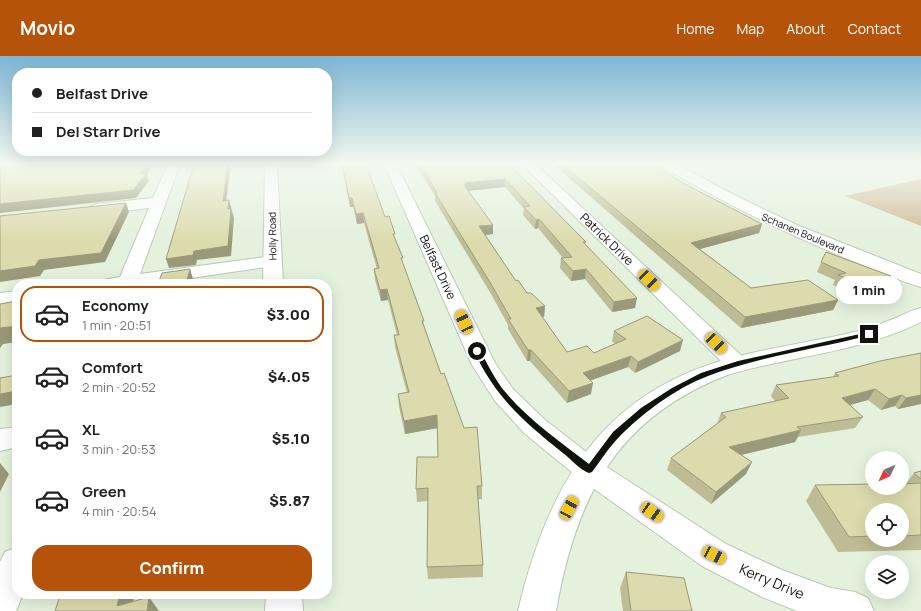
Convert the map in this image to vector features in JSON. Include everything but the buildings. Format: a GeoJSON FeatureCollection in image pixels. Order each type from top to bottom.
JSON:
{"type":"FeatureCollection","features":[{"type":"Feature","properties":{"kind":"street"},"geometry":{"type":"LineString","coordinates":[[123,279],[164,190]]}},
{"type":"Feature","properties":{"kind":"street","name":"Holly Road"},"geometry":{"type":"LineString","coordinates":[[272,190],[273,279]]}},
{"type":"Feature","properties":{"kind":"street","name":"Belfast Drive"},"geometry":{"type":"LineString","coordinates":[[402,190],[484,365],[504,396],[534,426],[589,470],[714,555]]}},
{"type":"Feature","properties":{"kind":"street","name":"Patrick Drive"},"geometry":{"type":"LineString","coordinates":[[555,190],[738,364]]}},
{"type":"Feature","properties":{"kind":"street","name":"Schanen Boulevard"},"geometry":{"type":"LineString","coordinates":[[712,190],[782,225],[921,281]]}},
{"type":"Feature","properties":{"kind":"street"},"geometry":{"type":"LineString","coordinates":[[83,210],[159,202]]}},
{"type":"Feature","properties":{"kind":"street"},"geometry":{"type":"LineString","coordinates":[[149,279],[273,261]]}},
{"type":"Feature","properties":{"kind":"street"},"geometry":{"type":"LineString","coordinates":[[0,299],[12,298]]}},
{"type":"Feature","properties":{"kind":"street"},"geometry":{"type":"LineString","coordinates":[[537,611],[540,593],[556,542],[569,508],[589,470],[616,434],[644,410],[675,390],[704,375],[738,364],[858,337],[889,328],[921,314]]}},
{"type":"Feature","properties":{"kind":"street"},"geometry":{"type":"LineString","coordinates":[[0,440],[12,438]]}},
{"type":"Feature","properties":{"kind":"street","name":"Kerry Drive"},"geometry":{"type":"LineString","coordinates":[[714,555],[775,585],[831,606],[855,611]]}},
{"type":"Feature","properties":{"kind":"street"},"geometry":{"type":"LineString","coordinates":[[0,606],[12,575]]}},
{"type":"Feature","properties":{"kind":"street"},"geometry":{"type":"LineString","coordinates":[[284,599],[284,611]]}},
{"type":"Feature","properties":{"kind":"shaded area"},"geometry":{"type":"Polygon","coordinates":[[[872,190],[921,190],[921,226],[845,196],[872,190]]]}},
{"type":"Feature","properties":{"kind":"route"},"geometry":{"type":"LineString","coordinates":[[477,351],[484,365],[504,396],[534,426],[589,470],[616,434],[644,410],[675,390],[704,375],[738,364],[869,334]]}}]}
